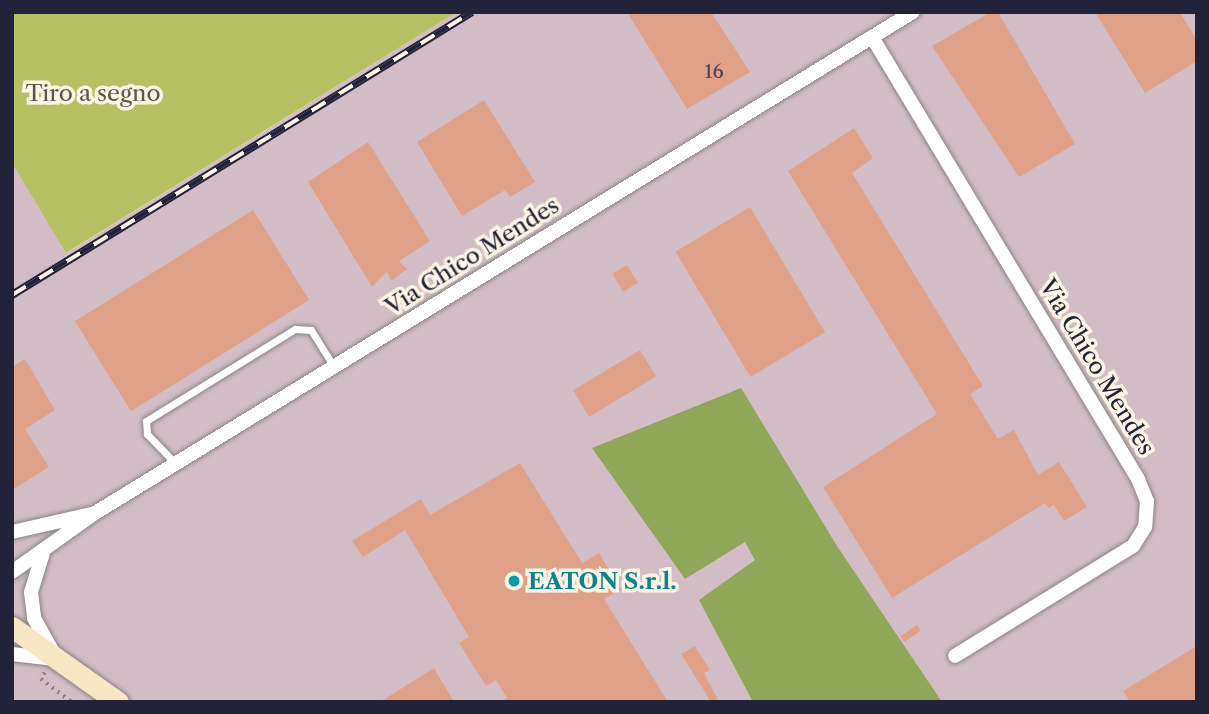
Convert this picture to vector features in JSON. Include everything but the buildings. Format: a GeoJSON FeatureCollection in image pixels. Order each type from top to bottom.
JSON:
{"type":"FeatureCollection","features":[{"type":"Feature","properties":{"kind":"street","name":"Via Chico Mendes"},"geometry":{"type":"LineString","coordinates":[[12,572],[43,553],[95,513],[913,12]]}},
{"type":"Feature","properties":{"kind":"street","name":"Via Chico Mendes"},"geometry":{"type":"LineString","coordinates":[[872,37],[1132,469],[1147,501],[1145,527],[1133,546],[955,656]]}},
{"type":"Feature","properties":{"kind":"street","name":"Via Chico Mendes"},"geometry":{"type":"LineString","coordinates":[[12,532],[95,513]]}},
{"type":"Feature","properties":{"kind":"street"},"geometry":{"type":"LineString","coordinates":[[43,553],[31,592],[34,618],[57,659]]}},
{"type":"Feature","properties":{"kind":"street"},"geometry":{"type":"LineString","coordinates":[[12,627],[118,702]]}},
{"type":"Feature","properties":{"kind":"street"},"geometry":{"type":"LineString","coordinates":[[12,654],[57,659]]}},
{"type":"Feature","properties":{"kind":"lane"},"geometry":{"type":"LineString","coordinates":[[176,464],[147,434],[146,421],[260,351],[306,327],[334,367]]}},
{"type":"Feature","properties":{"kind":"shaded area"},"geometry":{"type":"Polygon","coordinates":[[[457,12],[1197,12],[1197,702],[12,702],[12,163],[67,253],[457,12]]]}},
{"type":"Feature","properties":{"kind":"green space","name":"Tiro a segno"},"geometry":{"type":"Polygon","coordinates":[[[12,12],[457,12],[66,253],[12,163],[12,12]]]}},
{"type":"Feature","properties":{"kind":"green space"},"geometry":{"type":"Polygon","coordinates":[[[741,388],[837,546],[942,702],[753,702],[699,600],[755,560],[745,542],[685,579],[592,448],[741,388]]]}},
{"type":"Feature","properties":{"kind":"railway"},"geometry":{"type":"LineString","coordinates":[[12,295],[472,12]]}},
{"type":"Feature","properties":{"kind":"place","name":"EATON S.r.l."},"geometry":{"type":"Point","coordinates":[514,581]}}]}
